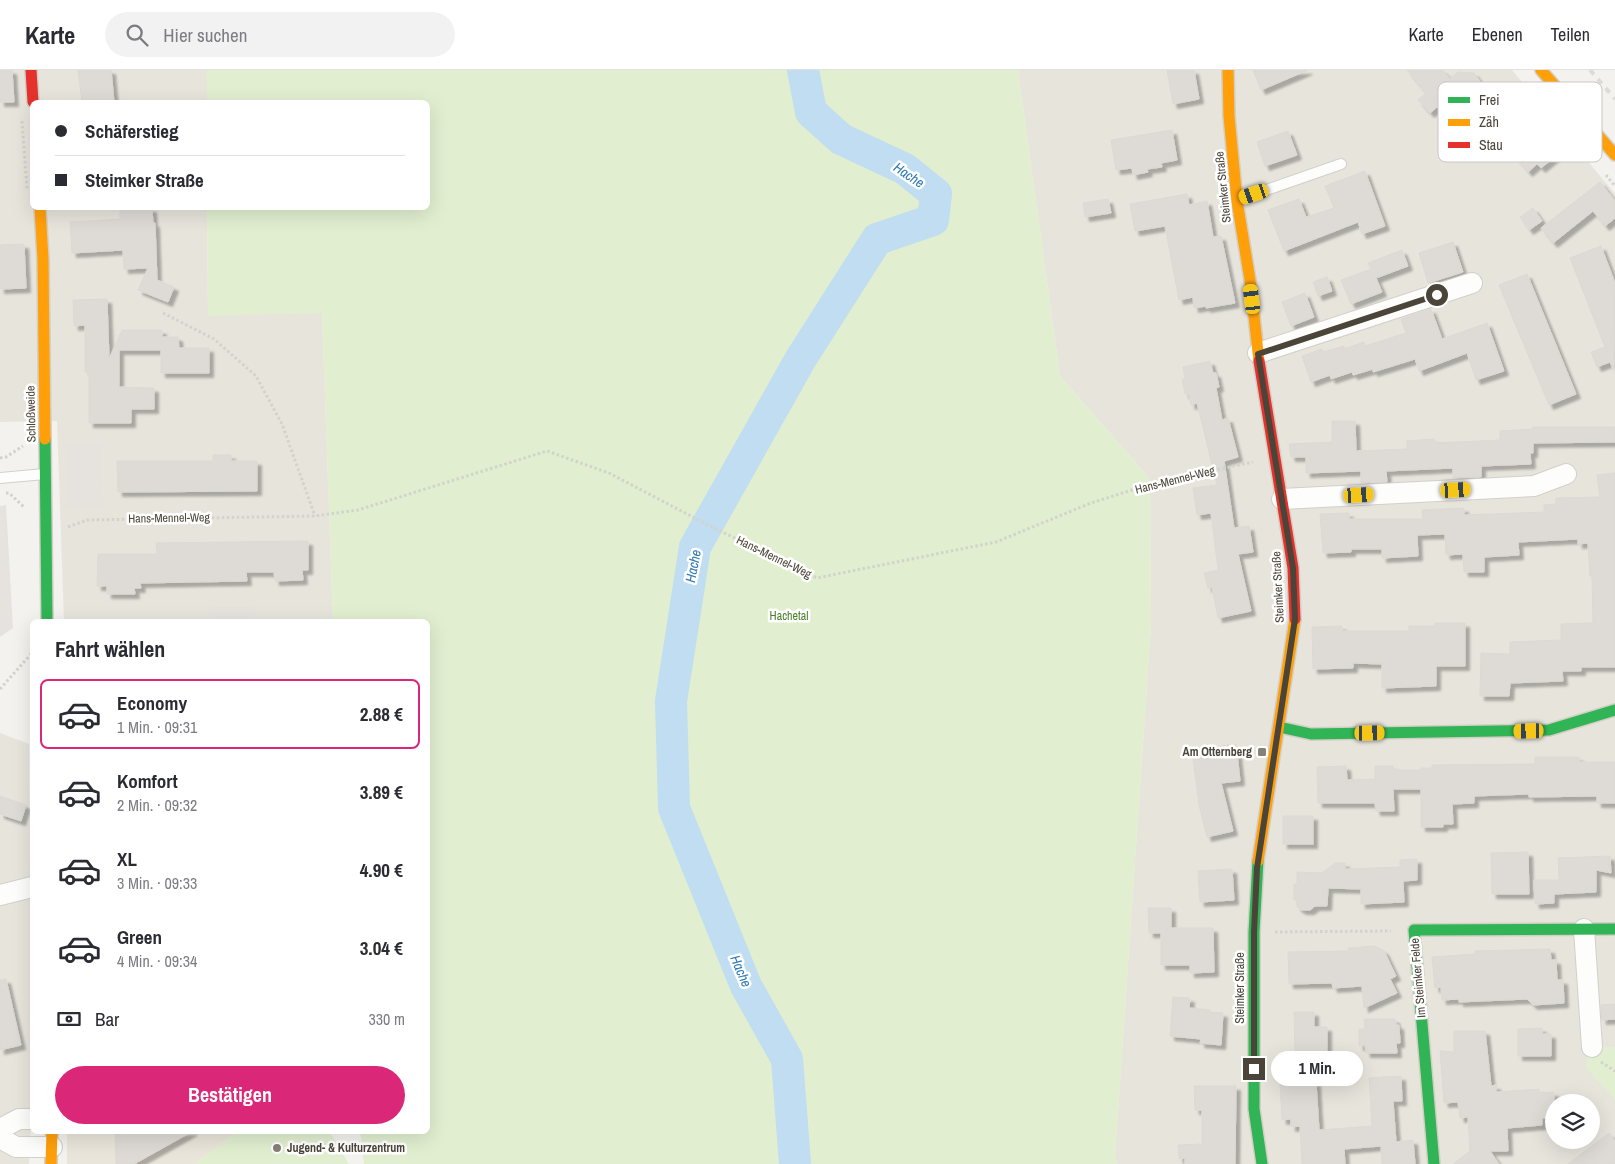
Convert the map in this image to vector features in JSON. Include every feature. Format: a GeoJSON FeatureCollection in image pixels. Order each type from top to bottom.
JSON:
{"type":"FeatureCollection","features":[{"type":"Feature","properties":{"kind":"street"},"geometry":{"type":"LineString","coordinates":[[31,70],[33,100]]}},
{"type":"Feature","properties":{"kind":"street","name":"Steimker Straße"},"geometry":{"type":"LineString","coordinates":[[1228,70],[1229,116],[1237,200],[1250,280],[1258,354],[1293,568],[1295,619],[1257,868],[1254,932],[1254,1108],[1262,1164]]}},
{"type":"Feature","properties":{"kind":"street"},"geometry":{"type":"LineString","coordinates":[[1544,71],[1553,82]]}},
{"type":"Feature","properties":{"kind":"street"},"geometry":{"type":"LineString","coordinates":[[1602,140],[1615,155]]}},
{"type":"Feature","properties":{"kind":"street","name":"Schloßweide"},"geometry":{"type":"LineString","coordinates":[[40,210],[44,259],[47,619]]}},
{"type":"Feature","properties":{"kind":"street"},"geometry":{"type":"LineString","coordinates":[[1258,354],[1472,283]]}},
{"type":"Feature","properties":{"kind":"street"},"geometry":{"type":"LineString","coordinates":[[1282,499],[1534,486],[1566,474]]}},
{"type":"Feature","properties":{"kind":"street"},"geometry":{"type":"LineString","coordinates":[[1279,727],[1311,734],[1548,730],[1615,710]]}},
{"type":"Feature","properties":{"kind":"street"},"geometry":{"type":"LineString","coordinates":[[0,895],[30,888]]}},
{"type":"Feature","properties":{"kind":"street"},"geometry":{"type":"LineString","coordinates":[[1584,929],[1592,1047]]}},
{"type":"Feature","properties":{"kind":"street","name":"Im Steimker Felde"},"geometry":{"type":"LineString","coordinates":[[1434,1164],[1414,930],[1615,929]]}},
{"type":"Feature","properties":{"kind":"street"},"geometry":{"type":"LineString","coordinates":[[0,1129],[19,1119],[30,1119]]}},
{"type":"Feature","properties":{"kind":"street"},"geometry":{"type":"LineString","coordinates":[[0,1138],[16,1147],[51,1147]]}},
{"type":"Feature","properties":{"kind":"lane"},"geometry":{"type":"LineString","coordinates":[[1237,200],[1342,164]]}},
{"type":"Feature","properties":{"kind":"lane"},"geometry":{"type":"LineString","coordinates":[[0,478],[46,474]]}},
{"type":"Feature","properties":{"kind":"path"},"geometry":{"type":"LineString","coordinates":[[163,313],[214,339],[256,376],[282,424],[314,516]]}},
{"type":"Feature","properties":{"kind":"path"},"geometry":{"type":"LineString","coordinates":[[0,458],[6,457],[27,443]]}},
{"type":"Feature","properties":{"kind":"path","name":"Hans-Mennel-Weg"},"geometry":{"type":"LineString","coordinates":[[46,537],[58,535],[63,529],[87,520],[314,516],[358,510],[547,451],[610,473],[708,525],[817,578],[996,542],[1091,503],[1154,484],[1276,457]]}},
{"type":"Feature","properties":{"kind":"path"},"geometry":{"type":"LineString","coordinates":[[0,688],[30,655]]}},
{"type":"Feature","properties":{"kind":"path"},"geometry":{"type":"LineString","coordinates":[[1254,932],[1414,930]]}},
{"type":"Feature","properties":{"kind":"shaded area"},"geometry":{"type":"Polygon","coordinates":[[[0,70],[211,70],[207,71],[207,100],[30,100],[30,210],[207,210],[208,315],[322,313],[333,619],[64,619],[57,421],[0,422],[0,70]]]}},
{"type":"Feature","properties":{"kind":"shaded area"},"geometry":{"type":"Polygon","coordinates":[[[1018,70],[1512,70],[1522,82],[1438,82],[1438,162],[1588,162],[1615,194],[1615,1164],[1117,1164],[1115,1156],[1151,625],[1150,479],[1060,376],[1018,70]]]}},
{"type":"Feature","properties":{"kind":"shaded area"},"geometry":{"type":"Polygon","coordinates":[[[102,443],[103,507],[67,509],[67,444],[102,443]]]}},
{"type":"Feature","properties":{"kind":"shaded area"},"geometry":{"type":"Polygon","coordinates":[[[6,505],[13,628],[0,637],[0,506],[6,505]]]}},
{"type":"Feature","properties":{"kind":"shaded area"},"geometry":{"type":"Polygon","coordinates":[[[209,607],[255,607],[255,619],[209,619],[209,607]]]}},
{"type":"Feature","properties":{"kind":"shaded area"},"geometry":{"type":"Polygon","coordinates":[[[0,733],[29,744],[30,1134],[29,1164],[0,1164],[0,733]]]}},
{"type":"Feature","properties":{"kind":"shaded area"},"geometry":{"type":"Polygon","coordinates":[[[67,1134],[234,1134],[194,1164],[67,1164],[67,1134]]]}},
{"type":"Feature","properties":{"kind":"green space","name":"Hachetal"},"geometry":{"type":"Polygon","coordinates":[[[1018,70],[1060,376],[1150,479],[1151,625],[1115,1156],[1117,1164],[364,1164],[360,1134],[430,1134],[430,619],[333,619],[322,313],[208,316],[207,210],[430,210],[430,100],[207,100],[207,71],[1018,70]]]}},
{"type":"Feature","properties":{"kind":"green space"},"geometry":{"type":"Polygon","coordinates":[[[1586,1047],[1615,1047],[1615,1100],[1587,1069],[1586,1047]]]}},
{"type":"Feature","properties":{"kind":"green space","name":"Jugend- & Kulturzentrum"},"geometry":{"type":"Polygon","coordinates":[[[234,1134],[331,1134],[349,1164],[194,1164],[234,1134]]]}},
{"type":"Feature","properties":{"kind":"building"},"geometry":{"type":"Polygon","coordinates":[[[0,70],[12,70],[14,102],[0,102],[0,70]]]}},
{"type":"Feature","properties":{"kind":"building"},"geometry":{"type":"Polygon","coordinates":[[[78,70],[111,70],[114,100],[82,100],[78,70]]]}},
{"type":"Feature","properties":{"kind":"building"},"geometry":{"type":"Polygon","coordinates":[[[1167,70],[1194,70],[1199,99],[1173,104],[1167,70]]]}},
{"type":"Feature","properties":{"kind":"building"},"geometry":{"type":"Polygon","coordinates":[[[1253,70],[1308,70],[1261,90],[1253,70]]]}},
{"type":"Feature","properties":{"kind":"building"},"geometry":{"type":"Polygon","coordinates":[[[1407,70],[1442,70],[1450,79],[1458,72],[1474,73],[1480,82],[1438,82],[1438,108],[1430,113],[1418,100],[1426,93],[1407,70]]]}},
{"type":"Feature","properties":{"kind":"building"},"geometry":{"type":"Polygon","coordinates":[[[1172,130],[1177,160],[1161,163],[1162,167],[1147,169],[1148,172],[1133,175],[1132,168],[1116,170],[1111,140],[1172,130]]]}},
{"type":"Feature","properties":{"kind":"building"},"geometry":{"type":"Polygon","coordinates":[[[1288,131],[1297,155],[1265,166],[1257,142],[1288,131]]]}},
{"type":"Feature","properties":{"kind":"building"},"geometry":{"type":"Polygon","coordinates":[[[1520,162],[1548,162],[1541,168],[1537,164],[1528,172],[1520,162]]]}},
{"type":"Feature","properties":{"kind":"building"},"geometry":{"type":"Polygon","coordinates":[[[1365,171],[1385,226],[1362,234],[1358,222],[1284,251],[1268,210],[1299,199],[1306,217],[1334,208],[1325,186],[1365,171]]]}},
{"type":"Feature","properties":{"kind":"building"},"geometry":{"type":"Polygon","coordinates":[[[1600,182],[1615,201],[1615,218],[1605,226],[1593,211],[1553,243],[1541,228],[1600,182]]]}},
{"type":"Feature","properties":{"kind":"building"},"geometry":{"type":"Polygon","coordinates":[[[1187,194],[1189,205],[1207,201],[1213,237],[1221,236],[1235,303],[1194,308],[1193,297],[1179,300],[1165,226],[1135,231],[1130,204],[1187,194]]]}},
{"type":"Feature","properties":{"kind":"building"},"geometry":{"type":"Polygon","coordinates":[[[1108,199],[1111,213],[1085,217],[1083,203],[1108,199]]]}},
{"type":"Feature","properties":{"kind":"building"},"geometry":{"type":"Polygon","coordinates":[[[1533,208],[1542,221],[1529,230],[1520,217],[1533,208]]]}},
{"type":"Feature","properties":{"kind":"building"},"geometry":{"type":"Polygon","coordinates":[[[120,210],[152,210],[153,223],[155,223],[157,280],[174,287],[168,302],[138,290],[148,268],[124,269],[123,250],[72,253],[70,222],[120,219],[120,210]]]}},
{"type":"Feature","properties":{"kind":"building"},"geometry":{"type":"Polygon","coordinates":[[[1453,242],[1463,272],[1428,283],[1419,253],[1453,242]]]}},
{"type":"Feature","properties":{"kind":"building"},"geometry":{"type":"Polygon","coordinates":[[[24,244],[26,288],[0,289],[0,245],[24,244]]]}},
{"type":"Feature","properties":{"kind":"building"},"geometry":{"type":"Polygon","coordinates":[[[1601,246],[1615,283],[1614,371],[1610,362],[1597,367],[1591,352],[1605,347],[1570,258],[1601,246]]]}},
{"type":"Feature","properties":{"kind":"building"},"geometry":{"type":"Polygon","coordinates":[[[1402,250],[1408,266],[1376,278],[1382,292],[1351,304],[1341,280],[1371,269],[1368,263],[1402,250]]]}},
{"type":"Feature","properties":{"kind":"building"},"geometry":{"type":"Polygon","coordinates":[[[1527,274],[1576,394],[1549,405],[1499,285],[1527,274]]]}},
{"type":"Feature","properties":{"kind":"building"},"geometry":{"type":"Polygon","coordinates":[[[1327,277],[1332,291],[1318,296],[1313,282],[1327,277]]]}},
{"type":"Feature","properties":{"kind":"building"},"geometry":{"type":"Polygon","coordinates":[[[1305,293],[1314,317],[1291,326],[1282,302],[1305,293]]]}},
{"type":"Feature","properties":{"kind":"building"},"geometry":{"type":"Polygon","coordinates":[[[107,299],[109,359],[122,330],[162,330],[162,337],[178,337],[179,348],[209,348],[209,373],[161,373],[161,350],[119,350],[119,387],[154,388],[154,409],[131,409],[131,423],[89,423],[89,372],[85,372],[85,325],[74,326],[73,300],[107,299]]]}},
{"type":"Feature","properties":{"kind":"building"},"geometry":{"type":"Polygon","coordinates":[[[1431,309],[1442,339],[1487,323],[1504,371],[1476,380],[1467,353],[1419,371],[1415,359],[1373,372],[1373,369],[1353,375],[1352,372],[1331,379],[1330,375],[1311,382],[1302,356],[1322,349],[1323,352],[1344,346],[1344,349],[1364,342],[1365,346],[1406,333],[1401,319],[1431,309]]]}},
{"type":"Feature","properties":{"kind":"building"},"geometry":{"type":"Polygon","coordinates":[[[1210,361],[1213,373],[1216,373],[1219,387],[1216,388],[1222,420],[1228,418],[1238,457],[1224,461],[1234,528],[1249,526],[1253,552],[1238,554],[1251,611],[1218,618],[1212,587],[1208,588],[1204,573],[1218,570],[1211,513],[1197,515],[1193,488],[1217,485],[1197,403],[1191,405],[1189,394],[1185,394],[1182,379],[1185,379],[1183,367],[1210,361]]]}},
{"type":"Feature","properties":{"kind":"building"},"geometry":{"type":"Polygon","coordinates":[[[1332,421],[1355,421],[1356,451],[1407,449],[1407,441],[1434,439],[1435,443],[1500,440],[1500,431],[1533,429],[1532,427],[1615,427],[1615,442],[1533,443],[1533,453],[1530,453],[1531,464],[1481,466],[1481,477],[1453,478],[1453,468],[1386,471],[1387,482],[1361,483],[1361,471],[1306,473],[1306,457],[1291,457],[1289,444],[1332,442],[1332,421]]]}},
{"type":"Feature","properties":{"kind":"building"},"geometry":{"type":"Polygon","coordinates":[[[213,455],[231,455],[231,461],[257,461],[257,491],[118,492],[117,461],[213,461],[213,455]]]}},
{"type":"Feature","properties":{"kind":"building"},"geometry":{"type":"Polygon","coordinates":[[[1615,473],[1615,667],[1581,667],[1581,671],[1562,671],[1563,681],[1510,683],[1509,696],[1480,696],[1481,653],[1510,654],[1510,642],[1561,640],[1561,624],[1593,623],[1592,576],[1590,576],[1588,543],[1578,544],[1578,539],[1518,542],[1519,555],[1484,557],[1484,572],[1464,572],[1463,554],[1446,555],[1445,534],[1417,535],[1418,556],[1382,558],[1382,549],[1351,549],[1351,552],[1323,553],[1320,514],[1349,513],[1349,519],[1423,519],[1422,510],[1464,508],[1464,515],[1544,512],[1544,505],[1556,504],[1556,498],[1600,497],[1597,475],[1615,473]]]}},
{"type":"Feature","properties":{"kind":"building"},"geometry":{"type":"Polygon","coordinates":[[[308,541],[308,570],[302,570],[303,580],[275,581],[274,572],[246,572],[247,581],[140,583],[141,588],[134,588],[135,594],[107,594],[107,586],[97,586],[98,554],[157,554],[156,543],[308,541]]]}},
{"type":"Feature","properties":{"kind":"building"},"geometry":{"type":"Polygon","coordinates":[[[1435,623],[1465,623],[1465,666],[1436,666],[1436,686],[1382,688],[1382,664],[1353,663],[1353,668],[1313,669],[1312,627],[1342,626],[1342,631],[1409,631],[1409,626],[1435,626],[1435,623]]]}},
{"type":"Feature","properties":{"kind":"building"},"geometry":{"type":"Polygon","coordinates":[[[1236,744],[1240,781],[1221,783],[1233,831],[1207,837],[1199,805],[1192,750],[1236,744]]]}},
{"type":"Feature","properties":{"kind":"building"},"geometry":{"type":"Polygon","coordinates":[[[1535,757],[1579,757],[1579,762],[1615,762],[1615,803],[1597,803],[1597,796],[1529,797],[1529,794],[1474,796],[1474,803],[1452,804],[1453,824],[1443,824],[1443,827],[1421,827],[1421,789],[1393,789],[1394,811],[1376,811],[1375,803],[1318,803],[1317,767],[1346,766],[1347,780],[1375,779],[1375,766],[1393,766],[1393,770],[1421,770],[1421,768],[1432,768],[1432,765],[1535,764],[1535,757]]]}},
{"type":"Feature","properties":{"kind":"building"},"geometry":{"type":"Polygon","coordinates":[[[0,796],[26,805],[21,821],[0,814],[0,796]]]}},
{"type":"Feature","properties":{"kind":"building"},"geometry":{"type":"Polygon","coordinates":[[[1283,816],[1313,816],[1313,844],[1283,844],[1283,816]]]}},
{"type":"Feature","properties":{"kind":"building"},"geometry":{"type":"Polygon","coordinates":[[[1528,852],[1529,894],[1492,894],[1491,853],[1528,852]]]}},
{"type":"Feature","properties":{"kind":"building"},"geometry":{"type":"Polygon","coordinates":[[[1610,856],[1611,873],[1596,870],[1596,892],[1554,894],[1554,903],[1535,904],[1534,880],[1559,880],[1558,858],[1610,856]]]}},
{"type":"Feature","properties":{"kind":"building"},"geometry":{"type":"Polygon","coordinates":[[[1417,859],[1417,880],[1403,881],[1404,902],[1361,904],[1361,889],[1328,888],[1327,906],[1315,906],[1310,910],[1302,910],[1297,907],[1297,900],[1294,900],[1294,884],[1297,884],[1297,872],[1322,873],[1335,863],[1345,863],[1345,869],[1400,867],[1400,860],[1417,859]]]}},
{"type":"Feature","properties":{"kind":"building"},"geometry":{"type":"Polygon","coordinates":[[[1232,869],[1234,900],[1200,902],[1198,871],[1232,869]]]}},
{"type":"Feature","properties":{"kind":"building"},"geometry":{"type":"Polygon","coordinates":[[[1148,908],[1171,908],[1171,928],[1213,928],[1214,972],[1190,973],[1190,965],[1161,965],[1161,933],[1149,933],[1148,908]]]}},
{"type":"Feature","properties":{"kind":"building"},"geometry":{"type":"Polygon","coordinates":[[[1375,946],[1384,951],[1396,976],[1390,979],[1397,993],[1364,1008],[1362,986],[1333,988],[1332,983],[1289,984],[1288,952],[1349,951],[1348,948],[1375,946]]]}},
{"type":"Feature","properties":{"kind":"building"},"geometry":{"type":"Polygon","coordinates":[[[1550,949],[1551,960],[1556,960],[1557,980],[1563,980],[1564,1003],[1533,1005],[1527,999],[1459,1002],[1459,999],[1442,1000],[1441,987],[1435,988],[1432,957],[1475,954],[1475,951],[1550,949]]]}},
{"type":"Feature","properties":{"kind":"building"},"geometry":{"type":"Polygon","coordinates":[[[6,979],[21,1045],[0,1050],[0,980],[6,979]]]}},
{"type":"Feature","properties":{"kind":"building"},"geometry":{"type":"Polygon","coordinates":[[[1173,997],[1190,998],[1189,1008],[1223,1013],[1221,1045],[1200,1043],[1201,1039],[1170,1036],[1173,997]]]}},
{"type":"Feature","properties":{"kind":"building"},"geometry":{"type":"Polygon","coordinates":[[[1615,1004],[1615,1019],[1602,1020],[1601,1005],[1615,1004]]]}},
{"type":"Feature","properties":{"kind":"building"},"geometry":{"type":"Polygon","coordinates":[[[1294,1012],[1314,1012],[1314,1027],[1327,1027],[1327,1054],[1295,1054],[1294,1012]]]}},
{"type":"Feature","properties":{"kind":"building"},"geometry":{"type":"Polygon","coordinates":[[[1364,1019],[1395,1019],[1396,1025],[1399,1025],[1400,1043],[1396,1043],[1397,1053],[1366,1053],[1365,1045],[1359,1046],[1359,1029],[1365,1029],[1364,1019]]]}},
{"type":"Feature","properties":{"kind":"building"},"geometry":{"type":"Polygon","coordinates":[[[1542,1028],[1542,1034],[1551,1034],[1551,1056],[1518,1056],[1518,1029],[1542,1028]]]}},
{"type":"Feature","properties":{"kind":"building"},"geometry":{"type":"Polygon","coordinates":[[[1454,1031],[1485,1031],[1491,1086],[1496,1085],[1496,1092],[1539,1089],[1539,1093],[1554,1092],[1554,1094],[1545,1094],[1545,1118],[1542,1118],[1542,1125],[1507,1128],[1508,1151],[1490,1151],[1499,1164],[1453,1164],[1470,1151],[1468,1117],[1460,1118],[1458,1102],[1444,1103],[1440,1051],[1454,1052],[1454,1031]]]}},
{"type":"Feature","properties":{"kind":"building"},"geometry":{"type":"Polygon","coordinates":[[[1307,1074],[1307,1082],[1316,1082],[1319,1130],[1372,1126],[1369,1078],[1401,1076],[1402,1101],[1393,1101],[1396,1142],[1413,1140],[1415,1164],[1382,1164],[1381,1146],[1344,1149],[1345,1164],[1302,1164],[1300,1126],[1291,1127],[1291,1119],[1282,1120],[1280,1084],[1289,1084],[1288,1076],[1307,1074]]]}},
{"type":"Feature","properties":{"kind":"building"},"geometry":{"type":"Polygon","coordinates":[[[1194,1086],[1236,1086],[1235,1164],[1185,1164],[1185,1158],[1179,1159],[1178,1145],[1202,1144],[1202,1110],[1195,1110],[1194,1086]]]}},
{"type":"Feature","properties":{"kind":"building"},"geometry":{"type":"Polygon","coordinates":[[[1609,1133],[1615,1141],[1615,1164],[1568,1164],[1588,1149],[1600,1149],[1600,1140],[1609,1133]]]}},
{"type":"Feature","properties":{"kind":"building"},"geometry":{"type":"Polygon","coordinates":[[[115,1134],[188,1134],[134,1164],[116,1164],[115,1134]]]}},
{"type":"Feature","properties":{"kind":"waterway","name":"Hache"},"geometry":{"type":"LineString","coordinates":[[795,1164],[787,1059],[746,986],[674,808],[671,701],[695,547],[800,360],[877,239],[933,220],[936,194],[905,169],[841,139],[811,112],[803,70]]}},
{"type":"Feature","properties":{"kind":"railway"},"geometry":{"type":"LineString","coordinates":[[1590,70],[1600,82]]}},
{"type":"Feature","properties":{"kind":"railway"},"geometry":{"type":"LineString","coordinates":[[1602,84],[1615,99]]}},
{"type":"Feature","properties":{"kind":"traffic: fast"},"geometry":{"type":"LineString","coordinates":[[45,439],[47,619]]}},
{"type":"Feature","properties":{"kind":"traffic: fast"},"geometry":{"type":"LineString","coordinates":[[1279,727],[1311,734],[1549,730],[1615,710]]}},
{"type":"Feature","properties":{"kind":"traffic: fast"},"geometry":{"type":"LineString","coordinates":[[1258,861],[1254,932],[1254,1109],[1262,1164]]}},
{"type":"Feature","properties":{"kind":"traffic: fast"},"geometry":{"type":"LineString","coordinates":[[1434,1164],[1414,930],[1615,929]]}},
{"type":"Feature","properties":{"kind":"traffic: slow"},"geometry":{"type":"LineString","coordinates":[[1228,70],[1229,116],[1237,201],[1250,280],[1259,361]]}},
{"type":"Feature","properties":{"kind":"traffic: slow"},"geometry":{"type":"LineString","coordinates":[[1541,70],[1551,82]]}},
{"type":"Feature","properties":{"kind":"traffic: slow"},"geometry":{"type":"LineString","coordinates":[[1602,140],[1615,155]]}},
{"type":"Feature","properties":{"kind":"traffic: slow"},"geometry":{"type":"LineString","coordinates":[[40,210],[43,259],[45,439]]}},
{"type":"Feature","properties":{"kind":"traffic: slow"},"geometry":{"type":"LineString","coordinates":[[1258,861],[1295,619]]}},
{"type":"Feature","properties":{"kind":"traffic: slow"},"geometry":{"type":"LineString","coordinates":[[51,1164],[52,1134]]}},
{"type":"Feature","properties":{"kind":"traffic: jam"},"geometry":{"type":"LineString","coordinates":[[31,70],[33,100]]}},
{"type":"Feature","properties":{"kind":"traffic: jam"},"geometry":{"type":"LineString","coordinates":[[1259,361],[1293,568],[1295,619]]}},
{"type":"Feature","properties":{"kind":"place","name":"Am Otternberg"},"geometry":{"type":"Point","coordinates":[1262,752]}},
{"type":"Feature","properties":{"kind":"place","name":"Jugend- & Kulturzentrum"},"geometry":{"type":"Point","coordinates":[277,1148]}},
{"type":"Feature","properties":{"kind":"route"},"geometry":{"type":"LineString","coordinates":[[1254,1069],[1254,932],[1257,868],[1295,619],[1293,568],[1258,354],[1437,295]]}}]}
